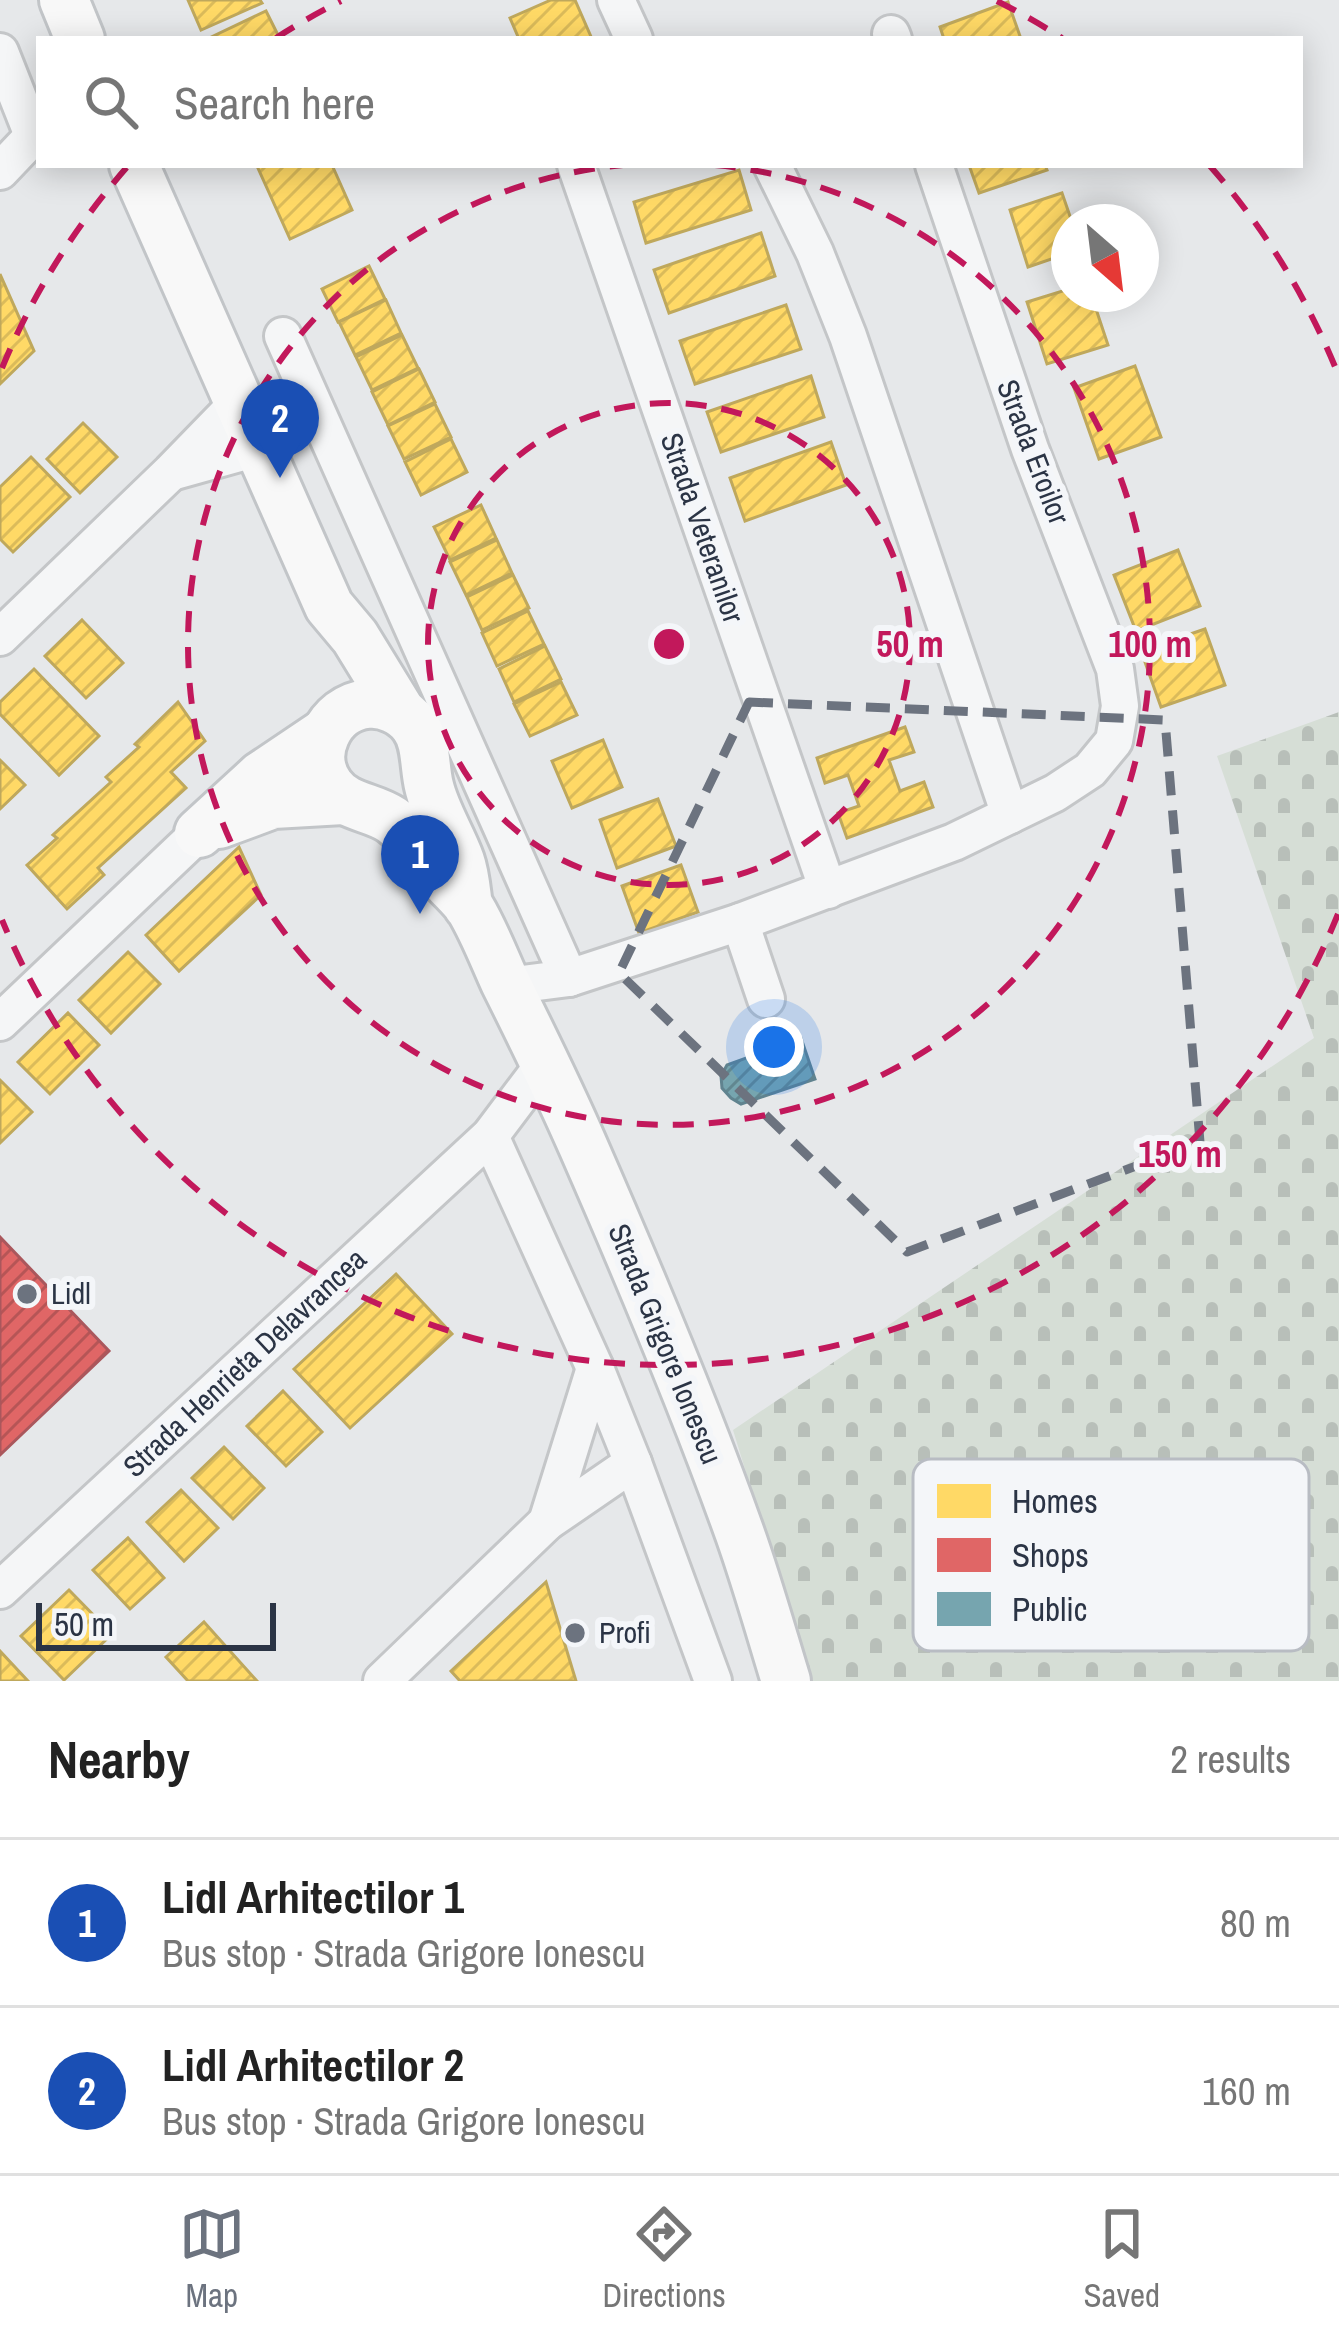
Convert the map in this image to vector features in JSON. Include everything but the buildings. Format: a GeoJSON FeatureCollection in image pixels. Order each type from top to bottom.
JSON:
{"type":"FeatureCollection","features":[{"type":"Feature","properties":{"kind":"main road"},"geometry":{"type":"LineString","coordinates":[[64,0],[79,36]]}},
{"type":"Feature","properties":{"kind":"main road","name":"Strada Grigore Ionescu"},"geometry":{"type":"LineString","coordinates":[[135,168],[329,606],[422,739],[433,798],[462,865],[468,906]]}},
{"type":"Feature","properties":{"kind":"main road","name":"Strada Grigore Ionescu"},"geometry":{"type":"LineString","coordinates":[[329,606],[336,664],[330,726],[320,747],[324,777],[357,804],[391,819],[411,836],[468,906],[555,1084],[692,1404],[742,1539],[786,1681]]}},
{"type":"Feature","properties":{"kind":"main road"},"geometry":{"type":"LineString","coordinates":[[199,833],[261,776],[350,709],[384,705],[401,712]]}},
{"type":"Feature","properties":{"kind":"main road"},"geometry":{"type":"LineString","coordinates":[[199,833],[273,804],[386,807],[413,789],[425,757]]}},
{"type":"Feature","properties":{"kind":"street"},"geometry":{"type":"LineString","coordinates":[[616,0],[633,36]]}},
{"type":"Feature","properties":{"kind":"street"},"geometry":{"type":"LineString","coordinates":[[0,52],[36,133]]}},
{"type":"Feature","properties":{"kind":"street"},"geometry":{"type":"LineString","coordinates":[[0,171],[36,136]]}},
{"type":"Feature","properties":{"kind":"street","name":"Strada Veteranilor"},"geometry":{"type":"LineString","coordinates":[[577,168],[828,890]]}},
{"type":"Feature","properties":{"kind":"street"},"geometry":{"type":"LineString","coordinates":[[515,1001],[569,978],[828,890],[955,842],[1010,814],[848,336],[773,168]]}},
{"type":"Feature","properties":{"kind":"street","name":"Strada Eroilor"},"geometry":{"type":"LineString","coordinates":[[935,168],[1024,431],[1115,669],[1120,706],[1114,741],[1090,770],[1010,814]]}},
{"type":"Feature","properties":{"kind":"street"},"geometry":{"type":"LineString","coordinates":[[283,337],[569,978]]}},
{"type":"Feature","properties":{"kind":"street"},"geometry":{"type":"LineString","coordinates":[[0,637],[238,403]]}},
{"type":"Feature","properties":{"kind":"street"},"geometry":{"type":"LineString","coordinates":[[171,472],[257,448]]}},
{"type":"Feature","properties":{"kind":"street"},"geometry":{"type":"LineString","coordinates":[[0,1022],[199,833]]}},
{"type":"Feature","properties":{"kind":"street"},"geometry":{"type":"LineString","coordinates":[[740,922],[766,999]]}},
{"type":"Feature","properties":{"kind":"street","name":"Strada Henrieta Delavrancea"},"geometry":{"type":"LineString","coordinates":[[0,1590],[490,1136],[555,1084]]}},
{"type":"Feature","properties":{"kind":"street"},"geometry":{"type":"LineString","coordinates":[[490,1136],[634,1463],[713,1681]]}},
{"type":"Feature","properties":{"kind":"street"},"geometry":{"type":"LineString","coordinates":[[547,1522],[595,1368]]}},
{"type":"Feature","properties":{"kind":"street"},"geometry":{"type":"LineString","coordinates":[[382,1681],[547,1522],[634,1463]]}},
{"type":"Feature","properties":{"kind":"highlighted area"},"geometry":{"type":"Polygon","coordinates":[[[749,702],[1165,720],[1200,1142],[907,1252],[619,973],[749,702]]]}},
{"type":"Feature","properties":{"kind":"green space"},"geometry":{"type":"Polygon","coordinates":[[[1339,712],[1339,1681],[810,1681],[733,1430],[1314,1038],[1217,756],[1339,712]]]}},
{"type":"Feature","properties":{"kind":"place","name":"Lidl Arhitectilor 2"},"geometry":{"type":"Point","coordinates":[280,478]}},
{"type":"Feature","properties":{"kind":"place","name":"Lidl Arhitectilor 1"},"geometry":{"type":"Point","coordinates":[420,914]}},
{"type":"Feature","properties":{"kind":"place","name":"Lidl"},"geometry":{"type":"Point","coordinates":[27,1294]}},
{"type":"Feature","properties":{"kind":"place","name":"Profi"},"geometry":{"type":"Point","coordinates":[575,1633]}}]}
